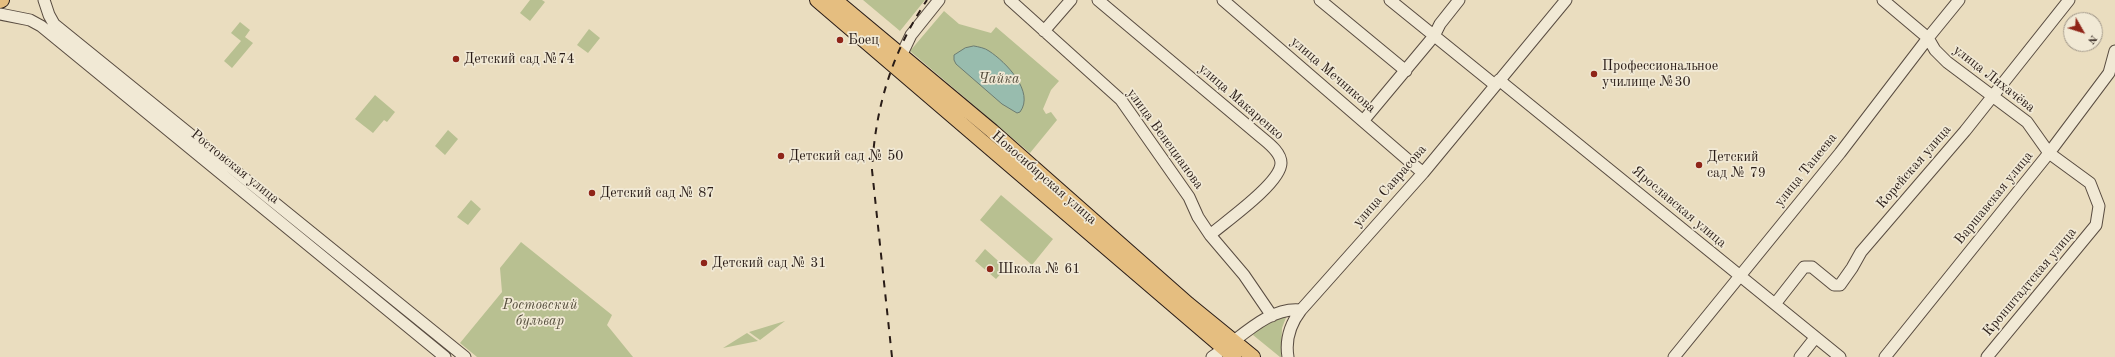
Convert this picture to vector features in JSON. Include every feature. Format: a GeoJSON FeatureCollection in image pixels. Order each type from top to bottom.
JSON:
{"type":"FeatureCollection","features":[{"type":"Feature","properties":{"kind":"main road","name":"Новосибирская улица"},"geometry":{"type":"LineString","coordinates":[[817,0],[1231,349],[1253,357]]}},
{"type":"Feature","properties":{"kind":"main road","name":"Новосибирская улица"},"geometry":{"type":"LineString","coordinates":[[835,0],[901,56],[1231,349]]}},
{"type":"Feature","properties":{"kind":"street","name":"Ростовская улица"},"geometry":{"type":"LineString","coordinates":[[44,0],[54,24],[466,357]]}},
{"type":"Feature","properties":{"kind":"street"},"geometry":{"type":"LineString","coordinates":[[901,56],[911,35],[939,0]]}},
{"type":"Feature","properties":{"kind":"street","name":"улица Венецианова"},"geometry":{"type":"LineString","coordinates":[[1010,0],[1121,100],[1189,197],[1198,217],[1210,235],[1244,275],[1272,316]]}},
{"type":"Feature","properties":{"kind":"street"},"geometry":{"type":"LineString","coordinates":[[1044,31],[1071,0]]}},
{"type":"Feature","properties":{"kind":"street","name":"улица Макаренко"},"geometry":{"type":"LineString","coordinates":[[1098,0],[1261,136],[1279,154],[1281,163],[1278,173],[1260,194],[1210,235]]}},
{"type":"Feature","properties":{"kind":"street","name":"улица Мечникова"},"geometry":{"type":"LineString","coordinates":[[1223,0],[1423,173]]}},
{"type":"Feature","properties":{"kind":"street"},"geometry":{"type":"LineString","coordinates":[[1320,0],[1406,71]]}},
{"type":"Feature","properties":{"kind":"street","name":"Ярославская улица"},"geometry":{"type":"LineString","coordinates":[[1390,0],[1434,36],[1497,83],[1840,357]]}},
{"type":"Feature","properties":{"kind":"street"},"geometry":{"type":"LineString","coordinates":[[1364,121],[1434,36],[1440,24],[1459,0]]}},
{"type":"Feature","properties":{"kind":"street","name":"улица Саврасова"},"geometry":{"type":"LineString","coordinates":[[1288,357],[1288,334],[1294,320],[1423,173],[1566,0]]}},
{"type":"Feature","properties":{"kind":"street","name":"улица Лихачёва"},"geometry":{"type":"LineString","coordinates":[[1883,0],[1928,38],[1935,50],[1947,62],[1993,94],[2027,122],[2049,153],[2090,183],[2099,206],[2096,225]]}},
{"type":"Feature","properties":{"kind":"street","name":"улица Танеева"},"geometry":{"type":"LineString","coordinates":[[1674,357],[1840,153],[1959,0]]}},
{"type":"Feature","properties":{"kind":"street","name":"Корейская улица"},"geometry":{"type":"LineString","coordinates":[[1775,304],[1804,267],[1812,267],[1834,285],[1840,285],[1861,252],[1926,178],[2069,0]]}},
{"type":"Feature","properties":{"kind":"street","name":"Ростовская улица"},"geometry":{"type":"LineString","coordinates":[[0,14],[30,20],[40,26],[191,151],[445,357]]}},
{"type":"Feature","properties":{"kind":"street","name":"Варшавская улица"},"geometry":{"type":"LineString","coordinates":[[1885,357],[2049,153],[2109,73],[2115,52]]}},
{"type":"Feature","properties":{"kind":"street"},"geometry":{"type":"LineString","coordinates":[[191,151],[200,142]]}},
{"type":"Feature","properties":{"kind":"street","name":"Кронштадтская улица"},"geometry":{"type":"LineString","coordinates":[[1987,357],[2096,225]]}},
{"type":"Feature","properties":{"kind":"street"},"geometry":{"type":"LineString","coordinates":[[1212,357],[1231,349],[1272,316],[1290,308],[1302,310]]}},
{"type":"Feature","properties":{"kind":"street"},"geometry":{"type":"LineString","coordinates":[[1800,357],[1815,338]]}},
{"type":"Feature","properties":{"kind":"green space"},"geometry":{"type":"Polygon","coordinates":[[[530,0],[542,0],[545,2],[530,21],[520,13],[530,0]]]}},
{"type":"Feature","properties":{"kind":"green space"},"geometry":{"type":"Polygon","coordinates":[[[863,0],[925,0],[900,31],[863,0]]]}},
{"type":"Feature","properties":{"kind":"green space","name":"Чайка"},"geometry":{"type":"Polygon","coordinates":[[[944,11],[959,24],[991,33],[996,27],[1059,81],[1051,90],[1043,109],[1046,114],[1051,112],[1057,120],[1030,153],[910,51],[944,11]]]}},
{"type":"Feature","properties":{"kind":"green space"},"geometry":{"type":"Polygon","coordinates":[[[240,22],[250,30],[245,37],[253,43],[232,68],[224,61],[241,41],[231,33],[240,22]]]}},
{"type":"Feature","properties":{"kind":"green space"},"geometry":{"type":"Polygon","coordinates":[[[589,29],[600,38],[588,53],[577,45],[589,29]]]}},
{"type":"Feature","properties":{"kind":"green space"},"geometry":{"type":"Polygon","coordinates":[[[375,95],[395,112],[387,122],[384,120],[373,133],[355,119],[375,95]]]}},
{"type":"Feature","properties":{"kind":"green space"},"geometry":{"type":"Polygon","coordinates":[[[448,130],[458,139],[445,155],[435,146],[448,130]]]}},
{"type":"Feature","properties":{"kind":"green space"},"geometry":{"type":"Polygon","coordinates":[[[1001,195],[1053,239],[1032,265],[980,220],[1001,195]]]}},
{"type":"Feature","properties":{"kind":"green space"},"geometry":{"type":"Polygon","coordinates":[[[471,200],[481,209],[468,225],[457,217],[471,200]]]}},
{"type":"Feature","properties":{"kind":"green space","name":"Ростовский бульвар"},"geometry":{"type":"Polygon","coordinates":[[[521,242],[612,315],[607,325],[633,357],[477,357],[460,343],[502,292],[500,268],[521,242]]]}},
{"type":"Feature","properties":{"kind":"green space"},"geometry":{"type":"Polygon","coordinates":[[[985,249],[1006,268],[996,279],[975,261],[985,249]]]}},
{"type":"Feature","properties":{"kind":"green space"},"geometry":{"type":"Polygon","coordinates":[[[1287,315],[1282,328],[1280,357],[1253,335],[1256,330],[1287,315]]]}},
{"type":"Feature","properties":{"kind":"green space"},"geometry":{"type":"Polygon","coordinates":[[[785,321],[760,340],[749,332],[785,321]]]}},
{"type":"Feature","properties":{"kind":"green space"},"geometry":{"type":"Polygon","coordinates":[[[747,333],[758,341],[723,348],[747,333]]]}},
{"type":"Feature","properties":{"kind":"shaded area"},"geometry":{"type":"Polygon","coordinates":[[[974,46],[986,49],[996,56],[1016,78],[1024,96],[1024,104],[1020,112],[1017,113],[1002,104],[956,64],[954,55],[965,48],[974,46]]]}},
{"type":"Feature","properties":{"kind":"railway"},"geometry":{"type":"LineString","coordinates":[[892,357],[872,170],[874,147],[881,103],[895,60],[904,40],[927,0]]}},
{"type":"Feature","properties":{"kind":"place","name":"Боец"},"geometry":{"type":"Point","coordinates":[840,40]}},
{"type":"Feature","properties":{"kind":"place","name":"Детский сад №74"},"geometry":{"type":"Point","coordinates":[456,59]}},
{"type":"Feature","properties":{"kind":"place","name":"Профессиональное училище №30"},"geometry":{"type":"Point","coordinates":[1594,74]}},
{"type":"Feature","properties":{"kind":"place","name":"Детский сад № 50"},"geometry":{"type":"Point","coordinates":[781,156]}},
{"type":"Feature","properties":{"kind":"place","name":"Детский сад № 79"},"geometry":{"type":"Point","coordinates":[1699,165]}},
{"type":"Feature","properties":{"kind":"place","name":"Детский сад № 87"},"geometry":{"type":"Point","coordinates":[592,193]}},
{"type":"Feature","properties":{"kind":"place","name":"Детский сад № 31"},"geometry":{"type":"Point","coordinates":[704,263]}},
{"type":"Feature","properties":{"kind":"place","name":"Школа № 61"},"geometry":{"type":"Point","coordinates":[990,269]}}]}
